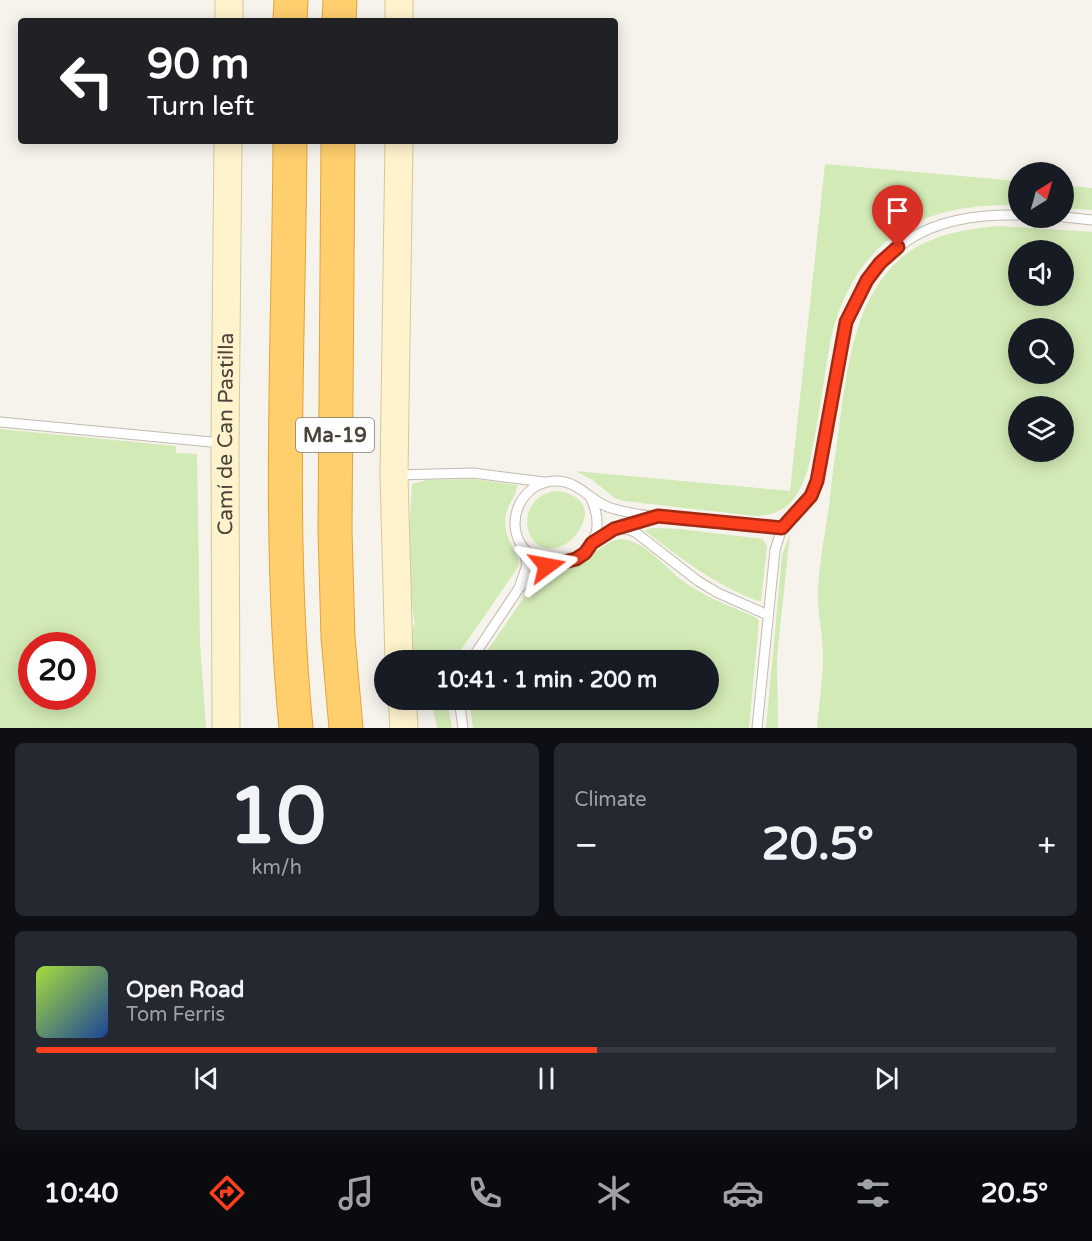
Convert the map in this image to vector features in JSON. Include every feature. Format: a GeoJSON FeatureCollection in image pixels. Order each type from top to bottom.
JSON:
{"type":"FeatureCollection","features":[{"type":"Feature","properties":{"kind":"highway"},"geometry":{"type":"LineString","coordinates":[[290,18],[291,0]]}},
{"type":"Feature","properties":{"kind":"highway"},"geometry":{"type":"LineString","coordinates":[[339,18],[340,0]]}},
{"type":"Feature","properties":{"kind":"highway","name":"Ma-19"},"geometry":{"type":"LineString","coordinates":[[290,144],[286,480],[288,589],[296,728]]}},
{"type":"Feature","properties":{"kind":"highway","name":"Ma-19"},"geometry":{"type":"LineString","coordinates":[[338,144],[335,519],[338,637],[346,728]]}},
{"type":"Feature","properties":{"kind":"street"},"geometry":{"type":"LineString","coordinates":[[229,0],[229,18]]}},
{"type":"Feature","properties":{"kind":"street"},"geometry":{"type":"LineString","coordinates":[[399,0],[399,18]]}},
{"type":"Feature","properties":{"kind":"street","name":"Camí de Can Pastilla"},"geometry":{"type":"LineString","coordinates":[[226,728],[225,443],[228,144]]}},
{"type":"Feature","properties":{"kind":"street"},"geometry":{"type":"LineString","coordinates":[[399,144],[394,475],[399,650]]}},
{"type":"Feature","properties":{"kind":"street"},"geometry":{"type":"LineString","coordinates":[[403,710],[404,728]]}},
{"type":"Feature","properties":{"kind":"lane"},"geometry":{"type":"LineString","coordinates":[[757,728],[775,550],[782,528],[811,496],[817,481],[846,322],[867,280],[880,263],[898,247],[918,234],[940,225],[996,214],[1008,215]]}},
{"type":"Feature","properties":{"kind":"lane"},"geometry":{"type":"LineString","coordinates":[[1074,218],[1092,220]]}},
{"type":"Feature","properties":{"kind":"lane"},"geometry":{"type":"LineString","coordinates":[[0,422],[225,443]]}},
{"type":"Feature","properties":{"kind":"lane"},"geometry":{"type":"LineString","coordinates":[[394,475],[473,473],[546,482],[558,481],[570,483],[602,506],[614,510],[782,528]]}},
{"type":"Feature","properties":{"kind":"lane"},"geometry":{"type":"LineString","coordinates":[[519,588],[527,565],[514,520],[524,495],[534,487],[546,482]]}},
{"type":"Feature","properties":{"kind":"lane"},"geometry":{"type":"LineString","coordinates":[[478,650],[519,588],[538,571],[554,564],[576,559],[585,553],[597,532],[596,508],[590,497]]}},
{"type":"Feature","properties":{"kind":"lane"},"geometry":{"type":"LineString","coordinates":[[592,543],[614,529],[658,516]]}},
{"type":"Feature","properties":{"kind":"lane"},"geometry":{"type":"LineString","coordinates":[[614,529],[635,532],[698,581],[718,593],[768,615]]}},
{"type":"Feature","properties":{"kind":"lane"},"geometry":{"type":"LineString","coordinates":[[521,545],[531,555],[554,564]]}},
{"type":"Feature","properties":{"kind":"lane"},"geometry":{"type":"LineString","coordinates":[[461,710],[463,728]]}},
{"type":"Feature","properties":{"kind":"green space"},"geometry":{"type":"Polygon","coordinates":[[[825,164],[1008,180],[1008,205],[957,209],[930,217],[906,228],[885,243],[866,263],[850,287],[835,324],[808,469],[796,496],[784,508],[766,515],[755,516],[624,501],[615,498],[591,479],[575,471],[790,491],[825,164]]]}},
{"type":"Feature","properties":{"kind":"green space"},"geometry":{"type":"Polygon","coordinates":[[[1074,186],[1092,188],[1092,210],[1074,209],[1074,186]]]}},
{"type":"Feature","properties":{"kind":"green space"},"geometry":{"type":"Polygon","coordinates":[[[999,226],[1092,232],[1092,728],[817,728],[823,656],[818,604],[819,574],[844,391],[852,349],[865,309],[886,274],[912,250],[947,234],[999,226]]]}},
{"type":"Feature","properties":{"kind":"green space"},"geometry":{"type":"Polygon","coordinates":[[[0,429],[176,446],[176,453],[197,454],[200,642],[206,728],[0,728],[0,429]]]}},
{"type":"Feature","properties":{"kind":"green space"},"geometry":{"type":"Polygon","coordinates":[[[473,479],[517,485],[507,511],[505,528],[517,557],[518,567],[461,650],[409,650],[408,638],[415,623],[407,574],[412,484],[427,480],[473,479]]]}},
{"type":"Feature","properties":{"kind":"green space"},"geometry":{"type":"Polygon","coordinates":[[[557,491],[578,499],[582,503],[585,514],[573,538],[564,545],[550,549],[539,546],[531,538],[528,515],[533,504],[542,495],[557,491]]]}},
{"type":"Feature","properties":{"kind":"green space"},"geometry":{"type":"Polygon","coordinates":[[[653,528],[763,539],[767,547],[761,601],[742,595],[698,570],[644,530],[653,528]]]}},
{"type":"Feature","properties":{"kind":"green space"},"geometry":{"type":"Polygon","coordinates":[[[790,534],[777,657],[778,728],[766,728],[782,555],[790,534]]]}},
{"type":"Feature","properties":{"kind":"green space"},"geometry":{"type":"Polygon","coordinates":[[[622,539],[632,541],[649,551],[695,589],[759,621],[749,728],[473,728],[471,710],[719,710],[719,650],[488,650],[524,597],[542,578],[577,563],[612,541],[622,539]]]}},
{"type":"Feature","properties":{"kind":"green space"},"geometry":{"type":"Polygon","coordinates":[[[433,710],[449,710],[452,728],[437,728],[433,710]]]}},
{"type":"Feature","properties":{"kind":"route"},"geometry":{"type":"LineString","coordinates":[[547,566],[576,559],[585,553],[592,543],[614,529],[658,516],[782,528],[811,496],[817,481],[846,322],[867,280],[880,263],[898,247]]}}]}
